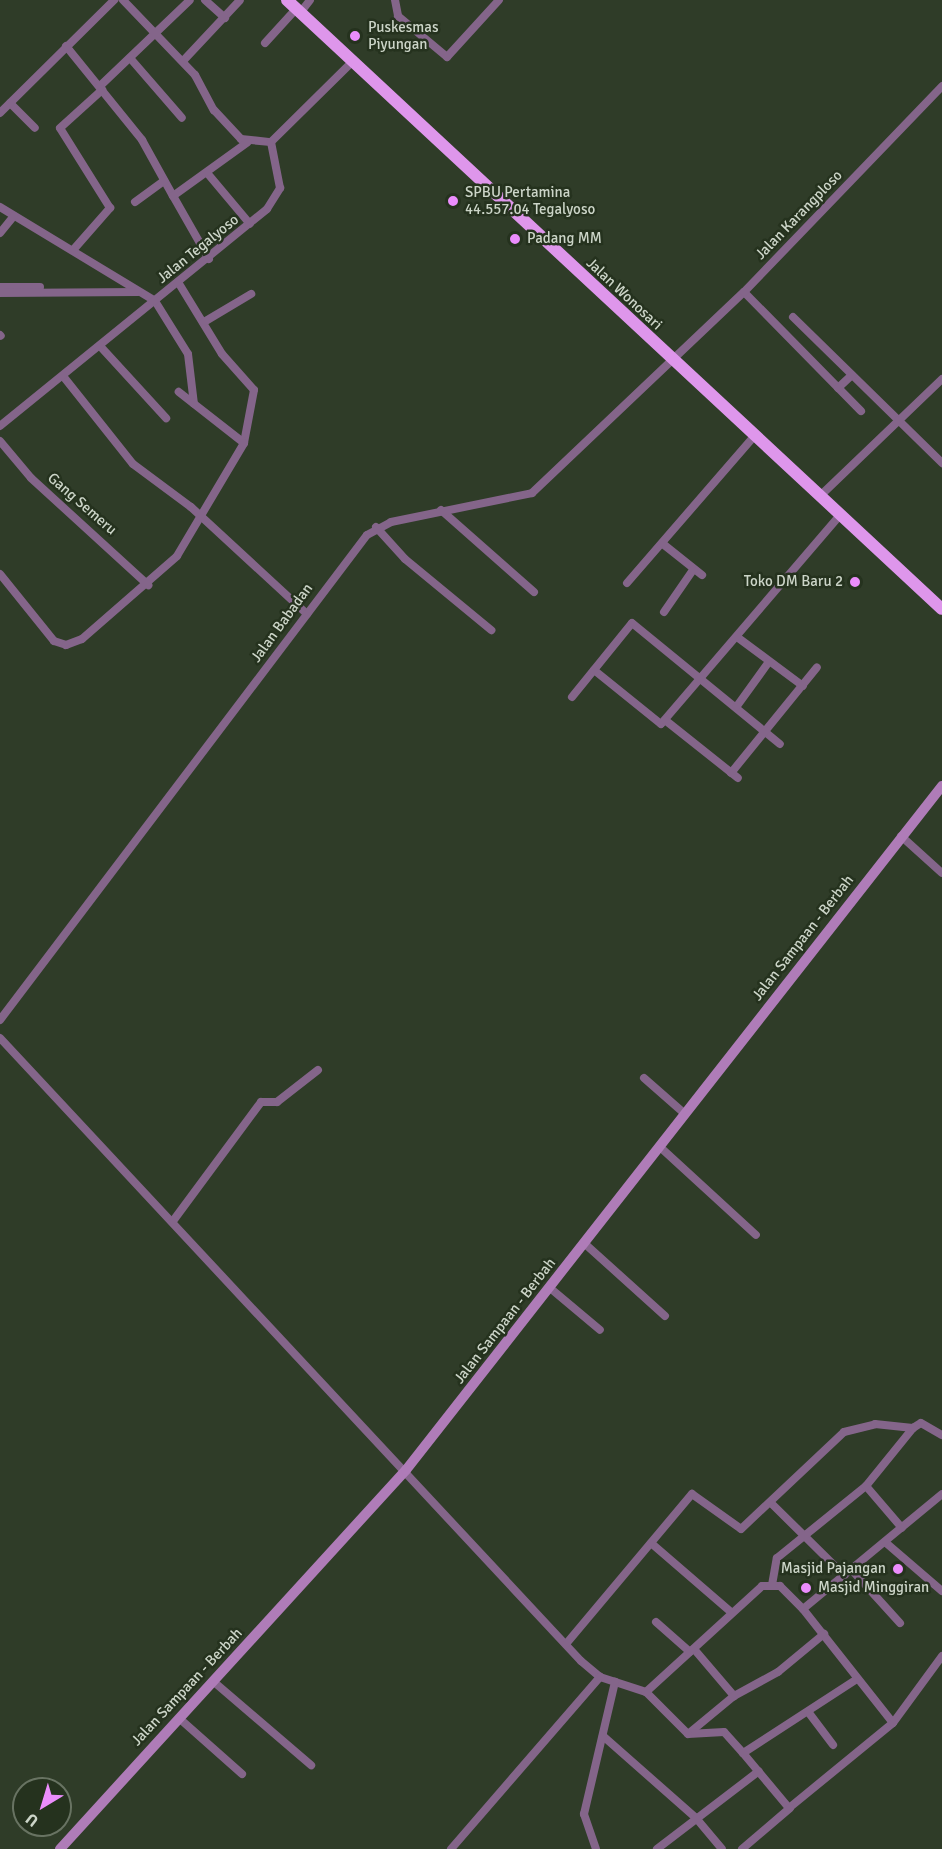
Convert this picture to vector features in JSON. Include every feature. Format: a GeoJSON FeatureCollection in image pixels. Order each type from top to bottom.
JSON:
{"type":"FeatureCollection","features":[{"type":"Feature","properties":{"kind":"highway","name":"Jalan Wonosari"},"geometry":{"type":"LineString","coordinates":[[286,0],[942,609]]}},
{"type":"Feature","properties":{"kind":"main road","name":"Jalan Sampaan - Berbah"},"geometry":{"type":"LineString","coordinates":[[60,1849],[406,1470],[942,786]]}},
{"type":"Feature","properties":{"kind":"street"},"geometry":{"type":"LineString","coordinates":[[0,113],[114,0]]}},
{"type":"Feature","properties":{"kind":"street"},"geometry":{"type":"LineString","coordinates":[[123,0],[183,61],[206,88],[214,110],[248,142]]}},
{"type":"Feature","properties":{"kind":"street"},"geometry":{"type":"LineString","coordinates":[[74,249],[110,208],[60,128],[190,0]]}},
{"type":"Feature","properties":{"kind":"street"},"geometry":{"type":"LineString","coordinates":[[205,0],[225,18]]}},
{"type":"Feature","properties":{"kind":"street"},"geometry":{"type":"LineString","coordinates":[[183,61],[240,0]]}},
{"type":"Feature","properties":{"kind":"street"},"geometry":{"type":"LineString","coordinates":[[265,43],[310,0]]}},
{"type":"Feature","properties":{"kind":"street"},"geometry":{"type":"LineString","coordinates":[[399,2],[398,16],[447,57],[499,0]]}},
{"type":"Feature","properties":{"kind":"street"},"geometry":{"type":"LineString","coordinates":[[66,46],[147,148],[209,259]]}},
{"type":"Feature","properties":{"kind":"street"},"geometry":{"type":"LineString","coordinates":[[130,58],[182,118]]}},
{"type":"Feature","properties":{"kind":"street"},"geometry":{"type":"LineString","coordinates":[[173,196],[208,174],[221,158],[248,142],[271,142],[352,62]]}},
{"type":"Feature","properties":{"kind":"street","name":"Jalan Karangploso"},"geometry":{"type":"LineString","coordinates":[[672,359],[744,292],[942,86]]}},
{"type":"Feature","properties":{"kind":"street"},"geometry":{"type":"LineString","coordinates":[[10,104],[35,128]]}},
{"type":"Feature","properties":{"kind":"street","name":"Jalan Tegalyoso"},"geometry":{"type":"LineString","coordinates":[[1,423],[63,376],[250,224],[280,188],[271,142]]}},
{"type":"Feature","properties":{"kind":"street"},"geometry":{"type":"LineString","coordinates":[[208,174],[250,224]]}},
{"type":"Feature","properties":{"kind":"street"},"geometry":{"type":"LineString","coordinates":[[135,202],[164,181]]}},
{"type":"Feature","properties":{"kind":"street"},"geometry":{"type":"LineString","coordinates":[[0,207],[74,249],[155,301],[188,354],[194,404]]}},
{"type":"Feature","properties":{"kind":"street"},"geometry":{"type":"LineString","coordinates":[[0,233],[14,216]]}},
{"type":"Feature","properties":{"kind":"street"},"geometry":{"type":"LineString","coordinates":[[0,574],[54,641],[66,645],[82,639],[148,585],[177,556],[203,518],[244,443],[254,390],[178,282]]}},
{"type":"Feature","properties":{"kind":"street"},"geometry":{"type":"LineString","coordinates":[[0,287],[135,289]]}},
{"type":"Feature","properties":{"kind":"street"},"geometry":{"type":"LineString","coordinates":[[0,293],[135,289]]}},
{"type":"Feature","properties":{"kind":"street"},"geometry":{"type":"LineString","coordinates":[[744,292],[861,411]]}},
{"type":"Feature","properties":{"kind":"street"},"geometry":{"type":"LineString","coordinates":[[204,322],[251,294]]}},
{"type":"Feature","properties":{"kind":"street"},"geometry":{"type":"LineString","coordinates":[[793,317],[942,463]]}},
{"type":"Feature","properties":{"kind":"street"},"geometry":{"type":"LineString","coordinates":[[100,346],[166,418]]}},
{"type":"Feature","properties":{"kind":"street"},"geometry":{"type":"LineString","coordinates":[[491,630],[405,559],[376,527],[441,510],[531,493],[672,359]]}},
{"type":"Feature","properties":{"kind":"street"},"geometry":{"type":"LineString","coordinates":[[828,394],[852,375]]}},
{"type":"Feature","properties":{"kind":"street"},"geometry":{"type":"LineString","coordinates":[[63,376],[133,464],[203,518],[307,614]]}},
{"type":"Feature","properties":{"kind":"street"},"geometry":{"type":"LineString","coordinates":[[820,496],[900,422],[942,378]]}},
{"type":"Feature","properties":{"kind":"street"},"geometry":{"type":"LineString","coordinates":[[178,392],[244,443]]}},
{"type":"Feature","properties":{"kind":"street"},"geometry":{"type":"LineString","coordinates":[[627,583],[663,544],[754,435]]}},
{"type":"Feature","properties":{"kind":"street","name":"Gang Semeru"},"geometry":{"type":"LineString","coordinates":[[0,441],[31,478],[148,585]]}},
{"type":"Feature","properties":{"kind":"street"},"geometry":{"type":"LineString","coordinates":[[441,510],[534,592]]}},
{"type":"Feature","properties":{"kind":"street"},"geometry":{"type":"LineString","coordinates":[[594,670],[661,724],[840,515]]}},
{"type":"Feature","properties":{"kind":"street","name":"Jalan Babadan"},"geometry":{"type":"LineString","coordinates":[[0,1020],[307,614],[376,527]]}},
{"type":"Feature","properties":{"kind":"street"},"geometry":{"type":"LineString","coordinates":[[663,544],[702,575]]}},
{"type":"Feature","properties":{"kind":"street"},"geometry":{"type":"LineString","coordinates":[[664,612],[693,570]]}},
{"type":"Feature","properties":{"kind":"street"},"geometry":{"type":"LineString","coordinates":[[572,697],[632,623],[737,705],[780,744]]}},
{"type":"Feature","properties":{"kind":"street"},"geometry":{"type":"LineString","coordinates":[[737,637],[768,663],[803,686]]}},
{"type":"Feature","properties":{"kind":"street"},"geometry":{"type":"LineString","coordinates":[[737,705],[768,663]]}},
{"type":"Feature","properties":{"kind":"street"},"geometry":{"type":"LineString","coordinates":[[731,772],[817,667]]}},
{"type":"Feature","properties":{"kind":"street"},"geometry":{"type":"LineString","coordinates":[[665,720],[738,778]]}},
{"type":"Feature","properties":{"kind":"street"},"geometry":{"type":"LineString","coordinates":[[901,836],[942,873]]}},
{"type":"Feature","properties":{"kind":"street"},"geometry":{"type":"LineString","coordinates":[[0,1038],[406,1470],[566,1644],[600,1677],[646,1692],[688,1734],[724,1732],[790,1808]]}},
{"type":"Feature","properties":{"kind":"street"},"geometry":{"type":"LineString","coordinates":[[173,1221],[261,1102],[277,1102],[318,1070]]}},
{"type":"Feature","properties":{"kind":"street"},"geometry":{"type":"LineString","coordinates":[[644,1078],[684,1113]]}},
{"type":"Feature","properties":{"kind":"street"},"geometry":{"type":"LineString","coordinates":[[660,1147],[756,1234]]}},
{"type":"Feature","properties":{"kind":"street"},"geometry":{"type":"LineString","coordinates":[[584,1244],[665,1316]]}},
{"type":"Feature","properties":{"kind":"street"},"geometry":{"type":"LineString","coordinates":[[550,1288],[600,1330]]}},
{"type":"Feature","properties":{"kind":"street"},"geometry":{"type":"LineString","coordinates":[[772,1585],[777,1558],[866,1486],[913,1428],[921,1423],[942,1435]]}},
{"type":"Feature","properties":{"kind":"street"},"geometry":{"type":"LineString","coordinates":[[566,1644],[692,1494],[741,1529],[844,1432],[875,1424],[913,1428]]}},
{"type":"Feature","properties":{"kind":"street"},"geometry":{"type":"LineString","coordinates":[[866,1486],[902,1528]]}},
{"type":"Feature","properties":{"kind":"street"},"geometry":{"type":"LineString","coordinates":[[803,1609],[942,1494]]}},
{"type":"Feature","properties":{"kind":"street"},"geometry":{"type":"LineString","coordinates":[[771,1503],[844,1575]]}},
{"type":"Feature","properties":{"kind":"street"},"geometry":{"type":"LineString","coordinates":[[885,1542],[942,1590]]}},
{"type":"Feature","properties":{"kind":"street"},"geometry":{"type":"LineString","coordinates":[[651,1543],[731,1612]]}},
{"type":"Feature","properties":{"kind":"street"},"geometry":{"type":"LineString","coordinates":[[851,1569],[900,1623]]}},
{"type":"Feature","properties":{"kind":"street"},"geometry":{"type":"LineString","coordinates":[[646,1692],[731,1612],[762,1586],[772,1585],[803,1609],[893,1723]]}},
{"type":"Feature","properties":{"kind":"street"},"geometry":{"type":"LineString","coordinates":[[656,1622],[692,1650],[734,1695]]}},
{"type":"Feature","properties":{"kind":"street"},"geometry":{"type":"LineString","coordinates":[[688,1734],[734,1695],[778,1672],[824,1634]]}},
{"type":"Feature","properties":{"kind":"street"},"geometry":{"type":"LineString","coordinates":[[742,1849],[893,1723],[942,1656]]}},
{"type":"Feature","properties":{"kind":"street"},"geometry":{"type":"LineString","coordinates":[[451,1849],[600,1677]]}},
{"type":"Feature","properties":{"kind":"street"},"geometry":{"type":"LineString","coordinates":[[743,1753],[809,1713],[857,1678]]}},
{"type":"Feature","properties":{"kind":"street"},"geometry":{"type":"LineString","coordinates":[[214,1682],[311,1765]]}},
{"type":"Feature","properties":{"kind":"street"},"geometry":{"type":"LineString","coordinates":[[596,1849],[584,1814],[615,1682]]}},
{"type":"Feature","properties":{"kind":"street"},"geometry":{"type":"LineString","coordinates":[[809,1713],[833,1745]]}},
{"type":"Feature","properties":{"kind":"street"},"geometry":{"type":"LineString","coordinates":[[180,1719],[242,1774]]}},
{"type":"Feature","properties":{"kind":"street"},"geometry":{"type":"LineString","coordinates":[[603,1736],[696,1818],[722,1849]]}},
{"type":"Feature","properties":{"kind":"street"},"geometry":{"type":"LineString","coordinates":[[657,1849],[759,1771]]}},
{"type":"Feature","properties":{"kind":"place","name":"Puskesmas Piyungan"},"geometry":{"type":"Point","coordinates":[355,36]}},
{"type":"Feature","properties":{"kind":"place","name":"SPBU Pertamina 44.557.04 Tegalyoso"},"geometry":{"type":"Point","coordinates":[453,201]}},
{"type":"Feature","properties":{"kind":"place","name":"Padang MM"},"geometry":{"type":"Point","coordinates":[515,239]}},
{"type":"Feature","properties":{"kind":"place","name":"Toko DM Baru 2"},"geometry":{"type":"Point","coordinates":[855,582]}},
{"type":"Feature","properties":{"kind":"place","name":"Masjid Pajangan"},"geometry":{"type":"Point","coordinates":[898,1569]}},
{"type":"Feature","properties":{"kind":"place","name":"Masjid Minggiran"},"geometry":{"type":"Point","coordinates":[806,1588]}}]}
